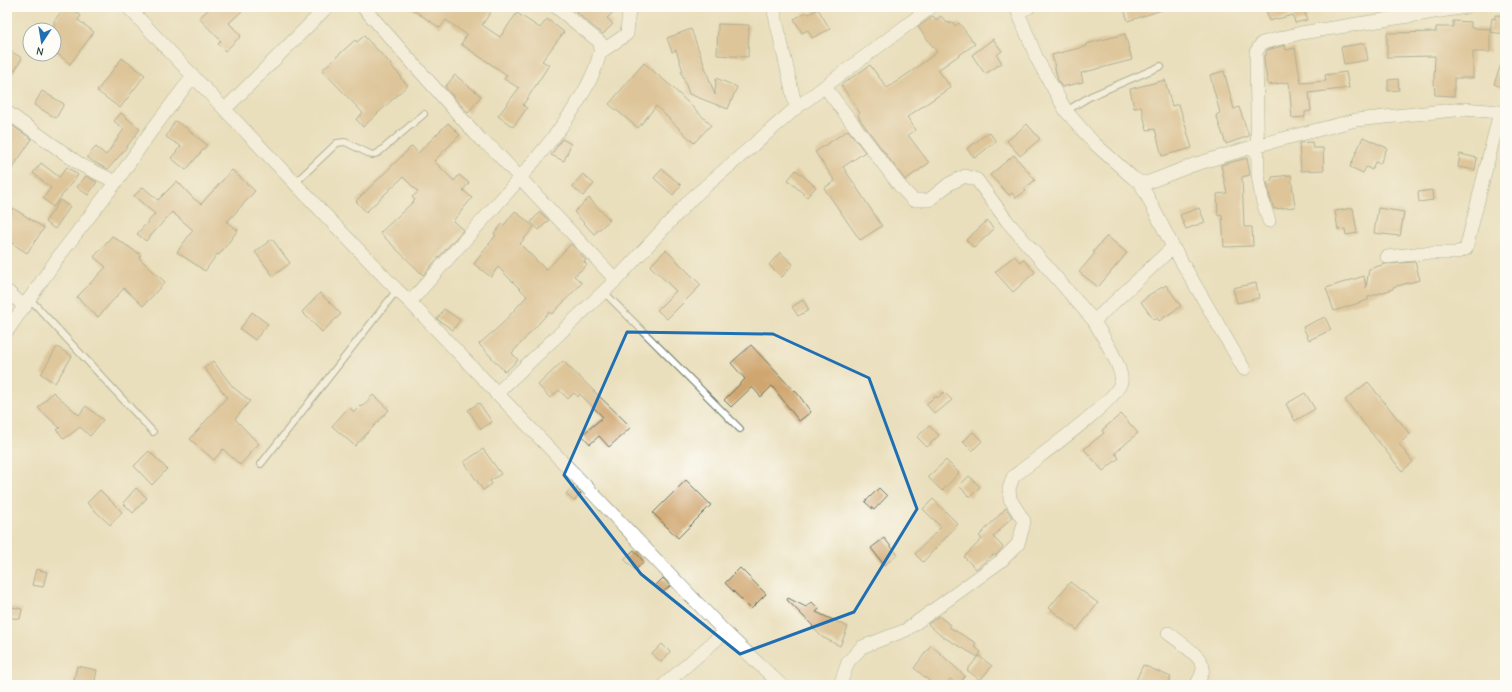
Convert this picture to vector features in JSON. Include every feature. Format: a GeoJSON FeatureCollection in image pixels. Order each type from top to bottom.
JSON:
{"type":"FeatureCollection","features":[{"type":"Feature","properties":{"kind":"street"},"geometry":{"type":"LineString","coordinates":[[128,7],[496,394],[725,632],[781,685]]}},
{"type":"Feature","properties":{"kind":"street"},"geometry":{"type":"LineString","coordinates":[[225,109],[327,7]]}},
{"type":"Feature","properties":{"kind":"street"},"geometry":{"type":"LineString","coordinates":[[363,7],[481,140],[493,149],[616,280]]}},
{"type":"Feature","properties":{"kind":"street"},"geometry":{"type":"LineString","coordinates":[[410,302],[520,178],[563,124],[593,75],[601,52],[601,43],[556,7]]}},
{"type":"Feature","properties":{"kind":"street"},"geometry":{"type":"LineString","coordinates":[[601,52],[627,34],[629,7]]}},
{"type":"Feature","properties":{"kind":"street"},"geometry":{"type":"LineString","coordinates":[[773,7],[796,108]]}},
{"type":"Feature","properties":{"kind":"street"},"geometry":{"type":"LineString","coordinates":[[496,394],[616,280],[691,199],[796,108],[931,7]]}},
{"type":"Feature","properties":{"kind":"street"},"geometry":{"type":"LineString","coordinates":[[1270,221],[1262,199],[1258,175],[1259,145],[1256,52],[1262,43],[1301,33],[1466,7]]}},
{"type":"Feature","properties":{"kind":"street"},"geometry":{"type":"LineString","coordinates":[[1021,9],[1037,59],[1066,111],[1094,142],[1133,178],[1140,182],[1149,182],[1193,165],[1259,145],[1356,120],[1464,109],[1503,113],[1466,249],[1455,253],[1424,253],[1387,257]]}},
{"type":"Feature","properties":{"kind":"street"},"geometry":{"type":"LineString","coordinates":[[7,331],[59,256],[116,182],[149,134],[193,76]]}},
{"type":"Feature","properties":{"kind":"street"},"geometry":{"type":"LineString","coordinates":[[825,87],[900,186],[913,200],[929,200],[949,184],[965,176],[977,180],[1007,221],[1094,321],[1120,369],[1121,382],[1118,389],[1098,410],[1013,477],[1009,489],[1010,499],[1024,521],[1018,544],[1001,561],[906,630],[862,647],[848,662],[840,685]]}},
{"type":"Feature","properties":{"kind":"street"},"geometry":{"type":"LineString","coordinates":[[7,112],[81,166],[116,182]]}},
{"type":"Feature","properties":{"kind":"street"},"geometry":{"type":"LineString","coordinates":[[1140,182],[1173,247],[1244,369]]}},
{"type":"Feature","properties":{"kind":"street"},"geometry":{"type":"LineString","coordinates":[[1094,321],[1173,247]]}},
{"type":"Feature","properties":{"kind":"street"},"geometry":{"type":"LineString","coordinates":[[7,291],[27,303]]}},
{"type":"Feature","properties":{"kind":"street"},"geometry":{"type":"LineString","coordinates":[[664,685],[725,632]]}},
{"type":"Feature","properties":{"kind":"street"},"geometry":{"type":"LineString","coordinates":[[1168,633],[1201,660],[1203,667],[1196,685]]}},
{"type":"Feature","properties":{"kind":"lane"},"geometry":{"type":"LineString","coordinates":[[1066,111],[1091,96],[1161,66]]}},
{"type":"Feature","properties":{"kind":"lane"},"geometry":{"type":"LineString","coordinates":[[295,182],[337,143],[344,142],[372,155],[378,153],[424,114]]}},
{"type":"Feature","properties":{"kind":"lane"},"geometry":{"type":"LineString","coordinates":[[261,464],[397,290]]}},
{"type":"Feature","properties":{"kind":"lane"},"geometry":{"type":"LineString","coordinates":[[603,291],[740,429]]}},
{"type":"Feature","properties":{"kind":"lane"},"geometry":{"type":"LineString","coordinates":[[27,303],[153,432]]}},
{"type":"Feature","properties":{"kind":"highlighted area"},"geometry":{"type":"Polygon","coordinates":[[[627,332],[773,334],[869,378],[917,509],[854,612],[740,654],[641,574],[564,475],[627,332]]]}},
{"type":"Feature","properties":{"kind":"building"},"geometry":{"type":"Polygon","coordinates":[[[65,7],[70,7],[81,16],[78,20],[94,32],[70,64],[62,58],[62,22],[54,21],[65,7]]]}},
{"type":"Feature","properties":{"kind":"building"},"geometry":{"type":"Polygon","coordinates":[[[211,7],[246,7],[229,23],[241,36],[225,51],[218,44],[221,41],[199,18],[211,7]]]}},
{"type":"Feature","properties":{"kind":"building"},"geometry":{"type":"Polygon","coordinates":[[[409,7],[494,7],[482,25],[500,37],[517,13],[540,28],[547,19],[564,32],[542,61],[549,65],[523,105],[527,108],[513,127],[498,116],[519,88],[504,79],[507,75],[461,44],[467,35],[446,20],[440,28],[409,7]]]}},
{"type":"Feature","properties":{"kind":"building"},"geometry":{"type":"Polygon","coordinates":[[[572,7],[619,7],[607,18],[613,24],[603,34],[572,7]]]}},
{"type":"Feature","properties":{"kind":"building"},"geometry":{"type":"Polygon","coordinates":[[[1123,7],[1164,7],[1165,9],[1128,21],[1123,7]]]}},
{"type":"Feature","properties":{"kind":"building"},"geometry":{"type":"Polygon","coordinates":[[[1275,7],[1309,7],[1310,11],[1305,12],[1307,20],[1295,23],[1293,15],[1269,21],[1266,9],[1275,7]]]}},
{"type":"Feature","properties":{"kind":"building"},"geometry":{"type":"Polygon","coordinates":[[[818,9],[830,29],[812,38],[808,30],[802,33],[794,19],[807,12],[809,14],[818,9]]]}},
{"type":"Feature","properties":{"kind":"building"},"geometry":{"type":"Polygon","coordinates":[[[1495,15],[1505,16],[1505,34],[1490,32],[1490,52],[1473,52],[1473,78],[1454,78],[1454,96],[1435,95],[1435,56],[1387,57],[1387,33],[1436,32],[1436,27],[1453,27],[1453,21],[1471,22],[1471,28],[1490,29],[1492,18],[1495,19],[1495,15]]]}},
{"type":"Feature","properties":{"kind":"building"},"geometry":{"type":"Polygon","coordinates":[[[933,16],[936,20],[941,16],[947,23],[949,22],[950,24],[953,22],[955,26],[959,23],[975,44],[938,70],[951,87],[907,117],[916,130],[908,135],[929,163],[905,180],[861,121],[858,115],[860,113],[841,85],[870,65],[887,88],[912,71],[937,52],[918,27],[933,16]]]}},
{"type":"Feature","properties":{"kind":"building"},"geometry":{"type":"Polygon","coordinates":[[[718,24],[749,25],[748,57],[717,55],[718,24]]]}},
{"type":"Feature","properties":{"kind":"building"},"geometry":{"type":"Polygon","coordinates":[[[691,29],[715,95],[716,78],[737,87],[728,109],[689,94],[676,50],[672,52],[667,38],[691,29]]]}},
{"type":"Feature","properties":{"kind":"building"},"geometry":{"type":"Polygon","coordinates":[[[1125,34],[1132,60],[1081,73],[1083,82],[1062,87],[1058,81],[1052,55],[1125,34]]]}},
{"type":"Feature","properties":{"kind":"building"},"geometry":{"type":"Polygon","coordinates":[[[364,36],[391,64],[390,65],[401,76],[400,78],[408,85],[363,127],[356,119],[363,113],[322,70],[355,40],[357,42],[364,36]]]}},
{"type":"Feature","properties":{"kind":"building"},"geometry":{"type":"Polygon","coordinates":[[[993,39],[1002,51],[997,55],[1002,63],[985,74],[972,55],[993,39]]]}},
{"type":"Feature","properties":{"kind":"building"},"geometry":{"type":"Polygon","coordinates":[[[1365,43],[1368,60],[1344,64],[1341,47],[1365,43]]]}},
{"type":"Feature","properties":{"kind":"building"},"geometry":{"type":"Polygon","coordinates":[[[1285,45],[1286,50],[1295,48],[1301,83],[1326,81],[1325,75],[1346,72],[1349,88],[1309,93],[1311,111],[1305,112],[1305,117],[1292,118],[1289,82],[1268,85],[1264,62],[1264,56],[1266,55],[1267,50],[1285,45]]]}},
{"type":"Feature","properties":{"kind":"building"},"geometry":{"type":"Polygon","coordinates":[[[7,49],[22,58],[7,84],[7,49]]]}},
{"type":"Feature","properties":{"kind":"building"},"geometry":{"type":"Polygon","coordinates":[[[1505,56],[1505,89],[1494,84],[1505,56]]]}},
{"type":"Feature","properties":{"kind":"building"},"geometry":{"type":"Polygon","coordinates":[[[122,58],[145,75],[120,108],[97,91],[122,58]]]}},
{"type":"Feature","properties":{"kind":"building"},"geometry":{"type":"Polygon","coordinates":[[[644,63],[672,87],[711,125],[694,143],[656,106],[638,128],[609,104],[644,63]]]}},
{"type":"Feature","properties":{"kind":"building"},"geometry":{"type":"Polygon","coordinates":[[[1224,71],[1234,109],[1239,107],[1249,136],[1226,144],[1216,115],[1220,113],[1210,75],[1224,71]]]}},
{"type":"Feature","properties":{"kind":"building"},"geometry":{"type":"Polygon","coordinates":[[[455,75],[481,96],[468,113],[445,87],[455,75]]]}},
{"type":"Feature","properties":{"kind":"building"},"geometry":{"type":"Polygon","coordinates":[[[1398,79],[1399,90],[1388,91],[1388,80],[1398,79]]]}},
{"type":"Feature","properties":{"kind":"building"},"geometry":{"type":"Polygon","coordinates":[[[1165,80],[1172,106],[1179,104],[1192,148],[1162,156],[1155,129],[1147,130],[1141,106],[1134,108],[1130,89],[1165,80]]]}},
{"type":"Feature","properties":{"kind":"building"},"geometry":{"type":"Polygon","coordinates":[[[42,91],[64,104],[56,118],[34,105],[42,91]]]}},
{"type":"Feature","properties":{"kind":"building"},"geometry":{"type":"Polygon","coordinates":[[[121,113],[140,129],[108,169],[87,157],[96,147],[106,155],[124,129],[114,121],[121,113]]]}},
{"type":"Feature","properties":{"kind":"building"},"geometry":{"type":"Polygon","coordinates":[[[175,121],[187,128],[207,145],[186,170],[171,158],[181,146],[166,137],[175,121]]]}},
{"type":"Feature","properties":{"kind":"building"},"geometry":{"type":"Polygon","coordinates":[[[7,122],[32,139],[7,176],[7,122]]]}},
{"type":"Feature","properties":{"kind":"building"},"geometry":{"type":"Polygon","coordinates":[[[448,123],[460,135],[434,161],[454,181],[459,175],[469,183],[463,190],[472,198],[453,221],[463,230],[423,275],[380,233],[415,200],[412,197],[418,192],[403,177],[366,212],[356,201],[412,146],[418,153],[448,123]]]}},
{"type":"Feature","properties":{"kind":"building"},"geometry":{"type":"Polygon","coordinates":[[[1027,124],[1040,139],[1020,156],[1007,141],[1027,124]]]}},
{"type":"Feature","properties":{"kind":"building"},"geometry":{"type":"Polygon","coordinates":[[[848,130],[865,152],[843,167],[882,226],[860,240],[824,188],[835,181],[815,152],[848,130]]]}},
{"type":"Feature","properties":{"kind":"building"},"geometry":{"type":"Polygon","coordinates":[[[989,132],[996,141],[975,158],[967,149],[989,132]]]}},
{"type":"Feature","properties":{"kind":"building"},"geometry":{"type":"Polygon","coordinates":[[[1363,137],[1387,148],[1380,164],[1375,162],[1372,170],[1366,167],[1363,173],[1350,167],[1363,137]]]}},
{"type":"Feature","properties":{"kind":"building"},"geometry":{"type":"Polygon","coordinates":[[[562,139],[571,144],[564,161],[551,155],[562,139]]]}},
{"type":"Feature","properties":{"kind":"building"},"geometry":{"type":"Polygon","coordinates":[[[1312,142],[1313,148],[1323,148],[1324,170],[1301,171],[1299,143],[1312,142]]]}},
{"type":"Feature","properties":{"kind":"building"},"geometry":{"type":"Polygon","coordinates":[[[1460,154],[1477,158],[1475,170],[1458,167],[1460,154]]]}},
{"type":"Feature","properties":{"kind":"building"},"geometry":{"type":"Polygon","coordinates":[[[1014,155],[1035,180],[1024,189],[1026,191],[1016,198],[1012,193],[1009,195],[990,175],[1014,155]]]}},
{"type":"Feature","properties":{"kind":"building"},"geometry":{"type":"Polygon","coordinates":[[[1247,158],[1250,175],[1242,177],[1244,227],[1252,227],[1253,246],[1224,247],[1222,215],[1218,216],[1217,194],[1227,193],[1221,165],[1247,158]]]}},
{"type":"Feature","properties":{"kind":"building"},"geometry":{"type":"Polygon","coordinates":[[[41,163],[59,177],[67,167],[78,175],[53,207],[43,198],[51,188],[33,173],[41,163]]]}},
{"type":"Feature","properties":{"kind":"building"},"geometry":{"type":"Polygon","coordinates":[[[662,169],[681,185],[673,195],[654,178],[662,169]]]}},
{"type":"Feature","properties":{"kind":"building"},"geometry":{"type":"Polygon","coordinates":[[[232,170],[255,191],[227,222],[238,230],[219,255],[217,254],[205,271],[177,252],[193,230],[172,212],[146,241],[137,234],[155,214],[134,196],[143,187],[158,200],[177,181],[193,198],[201,204],[232,170]]]}},
{"type":"Feature","properties":{"kind":"building"},"geometry":{"type":"Polygon","coordinates":[[[796,170],[816,187],[807,197],[788,180],[796,170]]]}},
{"type":"Feature","properties":{"kind":"building"},"geometry":{"type":"Polygon","coordinates":[[[583,174],[594,184],[583,196],[572,186],[583,174]]]}},
{"type":"Feature","properties":{"kind":"building"},"geometry":{"type":"Polygon","coordinates":[[[1291,175],[1295,207],[1274,209],[1267,182],[1272,181],[1272,177],[1291,175]]]}},
{"type":"Feature","properties":{"kind":"building"},"geometry":{"type":"Polygon","coordinates":[[[86,176],[97,182],[88,195],[77,187],[86,176]]]}},
{"type":"Feature","properties":{"kind":"building"},"geometry":{"type":"Polygon","coordinates":[[[1432,190],[1433,200],[1419,202],[1418,192],[1432,190]]]}},
{"type":"Feature","properties":{"kind":"building"},"geometry":{"type":"Polygon","coordinates":[[[589,198],[610,220],[594,234],[574,212],[589,198]]]}},
{"type":"Feature","properties":{"kind":"building"},"geometry":{"type":"Polygon","coordinates":[[[60,200],[70,207],[55,229],[45,222],[60,200]]]}},
{"type":"Feature","properties":{"kind":"building"},"geometry":{"type":"Polygon","coordinates":[[[13,208],[44,228],[27,253],[7,240],[7,217],[13,208]]]}},
{"type":"Feature","properties":{"kind":"building"},"geometry":{"type":"Polygon","coordinates":[[[1199,208],[1205,222],[1186,229],[1180,215],[1199,208]]]}},
{"type":"Feature","properties":{"kind":"building"},"geometry":{"type":"Polygon","coordinates":[[[1353,208],[1357,233],[1346,235],[1345,229],[1338,230],[1335,211],[1353,208]]]}},
{"type":"Feature","properties":{"kind":"building"},"geometry":{"type":"Polygon","coordinates":[[[1378,208],[1404,212],[1400,236],[1374,233],[1378,208]]]}},
{"type":"Feature","properties":{"kind":"building"},"geometry":{"type":"Polygon","coordinates":[[[515,211],[534,227],[520,244],[546,270],[571,244],[586,260],[584,262],[587,265],[574,276],[582,283],[552,314],[549,312],[512,353],[518,360],[505,372],[479,344],[501,325],[527,296],[498,267],[491,277],[474,264],[496,235],[494,234],[502,224],[504,225],[515,211]]]}},
{"type":"Feature","properties":{"kind":"building"},"geometry":{"type":"Polygon","coordinates":[[[540,212],[549,220],[539,230],[531,222],[540,212]]]}},
{"type":"Feature","properties":{"kind":"building"},"geometry":{"type":"Polygon","coordinates":[[[987,221],[994,229],[974,248],[966,240],[987,221]]]}},
{"type":"Feature","properties":{"kind":"building"},"geometry":{"type":"Polygon","coordinates":[[[112,236],[141,255],[139,258],[165,282],[143,306],[124,288],[98,317],[77,297],[106,267],[94,257],[112,236]]]}},
{"type":"Feature","properties":{"kind":"building"},"geometry":{"type":"Polygon","coordinates":[[[1107,236],[1127,253],[1098,287],[1079,272],[1095,253],[1093,252],[1107,236]]]}},
{"type":"Feature","properties":{"kind":"building"},"geometry":{"type":"Polygon","coordinates":[[[272,239],[290,263],[273,276],[255,252],[272,239]]]}},
{"type":"Feature","properties":{"kind":"building"},"geometry":{"type":"Polygon","coordinates":[[[666,250],[701,285],[667,319],[657,310],[676,291],[650,266],[666,250]]]}},
{"type":"Feature","properties":{"kind":"building"},"geometry":{"type":"Polygon","coordinates":[[[780,252],[793,264],[782,277],[769,265],[780,252]]]}},
{"type":"Feature","properties":{"kind":"building"},"geometry":{"type":"Polygon","coordinates":[[[1014,256],[1020,262],[1023,259],[1035,272],[1013,292],[995,272],[1014,256]]]}},
{"type":"Feature","properties":{"kind":"building"},"geometry":{"type":"Polygon","coordinates":[[[1415,262],[1420,280],[1393,287],[1393,289],[1368,297],[1368,300],[1334,311],[1326,288],[1364,276],[1366,288],[1369,269],[1385,264],[1415,262]]]}},
{"type":"Feature","properties":{"kind":"building"},"geometry":{"type":"Polygon","coordinates":[[[1256,283],[1259,298],[1237,303],[1233,288],[1256,283]]]}},
{"type":"Feature","properties":{"kind":"building"},"geometry":{"type":"Polygon","coordinates":[[[1166,285],[1181,306],[1159,321],[1157,318],[1154,320],[1141,302],[1147,296],[1166,285]]]}},
{"type":"Feature","properties":{"kind":"building"},"geometry":{"type":"Polygon","coordinates":[[[320,293],[341,314],[322,332],[302,312],[320,293]]]}},
{"type":"Feature","properties":{"kind":"building"},"geometry":{"type":"Polygon","coordinates":[[[803,300],[809,310],[798,316],[792,307],[803,300]]]}},
{"type":"Feature","properties":{"kind":"building"},"geometry":{"type":"Polygon","coordinates":[[[444,309],[460,320],[453,330],[437,319],[444,309]]]}},
{"type":"Feature","properties":{"kind":"building"},"geometry":{"type":"Polygon","coordinates":[[[252,312],[268,324],[255,340],[240,329],[252,312]]]}},
{"type":"Feature","properties":{"kind":"building"},"geometry":{"type":"Polygon","coordinates":[[[1325,317],[1331,330],[1309,340],[1303,327],[1325,317]]]}},
{"type":"Feature","properties":{"kind":"building"},"geometry":{"type":"Polygon","coordinates":[[[751,345],[794,391],[795,390],[811,412],[799,421],[772,386],[761,397],[752,387],[731,407],[724,400],[745,379],[731,363],[751,345]]]}},
{"type":"Feature","properties":{"kind":"building"},"geometry":{"type":"Polygon","coordinates":[[[57,347],[72,356],[55,383],[41,374],[57,347]]]}},
{"type":"Feature","properties":{"kind":"building"},"geometry":{"type":"Polygon","coordinates":[[[213,361],[233,387],[250,401],[235,419],[259,444],[249,453],[250,454],[240,465],[223,449],[214,460],[190,439],[227,397],[204,368],[213,361]]]}},
{"type":"Feature","properties":{"kind":"building"},"geometry":{"type":"Polygon","coordinates":[[[563,361],[631,427],[609,447],[599,436],[590,444],[582,435],[603,417],[580,394],[578,397],[574,393],[568,399],[559,390],[550,398],[538,385],[563,361]]]}},
{"type":"Feature","properties":{"kind":"building"},"geometry":{"type":"Polygon","coordinates":[[[1368,382],[1410,434],[1399,444],[1413,462],[1402,471],[1345,400],[1368,382]]]}},
{"type":"Feature","properties":{"kind":"building"},"geometry":{"type":"Polygon","coordinates":[[[53,392],[79,415],[86,406],[103,420],[90,436],[80,427],[64,439],[57,430],[60,428],[38,408],[53,392]]]}},
{"type":"Feature","properties":{"kind":"building"},"geometry":{"type":"Polygon","coordinates":[[[944,392],[952,400],[935,414],[926,404],[944,392]]]}},
{"type":"Feature","properties":{"kind":"building"},"geometry":{"type":"Polygon","coordinates":[[[1305,393],[1315,409],[1295,421],[1286,404],[1305,393]]]}},
{"type":"Feature","properties":{"kind":"building"},"geometry":{"type":"Polygon","coordinates":[[[373,395],[389,410],[355,446],[332,426],[349,407],[354,412],[360,406],[362,407],[373,395]]]}},
{"type":"Feature","properties":{"kind":"building"},"geometry":{"type":"Polygon","coordinates":[[[479,403],[492,422],[481,429],[468,410],[479,403]]]}},
{"type":"Feature","properties":{"kind":"building"},"geometry":{"type":"Polygon","coordinates":[[[1121,414],[1138,433],[1115,453],[1119,458],[1103,471],[1084,449],[1104,433],[1102,430],[1121,414]]]}},
{"type":"Feature","properties":{"kind":"building"},"geometry":{"type":"Polygon","coordinates":[[[929,426],[939,435],[927,447],[917,437],[929,426]]]}},
{"type":"Feature","properties":{"kind":"building"},"geometry":{"type":"Polygon","coordinates":[[[973,432],[982,441],[972,451],[963,442],[973,432]]]}},
{"type":"Feature","properties":{"kind":"building"},"geometry":{"type":"Polygon","coordinates":[[[483,449],[501,474],[490,481],[492,484],[483,490],[464,462],[483,449]]]}},
{"type":"Feature","properties":{"kind":"building"},"geometry":{"type":"Polygon","coordinates":[[[149,451],[167,469],[152,485],[134,466],[149,451]]]}},
{"type":"Feature","properties":{"kind":"building"},"geometry":{"type":"Polygon","coordinates":[[[946,460],[959,473],[942,491],[928,477],[946,460]]]}},
{"type":"Feature","properties":{"kind":"building"},"geometry":{"type":"Polygon","coordinates":[[[969,476],[980,487],[970,497],[959,486],[969,476]]]}},
{"type":"Feature","properties":{"kind":"building"},"geometry":{"type":"Polygon","coordinates":[[[686,480],[711,505],[678,538],[653,513],[686,480]]]}},
{"type":"Feature","properties":{"kind":"building"},"geometry":{"type":"Polygon","coordinates":[[[573,485],[581,493],[574,501],[566,494],[573,485]]]}},
{"type":"Feature","properties":{"kind":"building"},"geometry":{"type":"Polygon","coordinates":[[[136,488],[147,498],[133,513],[123,503],[136,488]]]}},
{"type":"Feature","properties":{"kind":"building"},"geometry":{"type":"Polygon","coordinates":[[[879,488],[887,496],[874,510],[865,502],[879,488]]]}},
{"type":"Feature","properties":{"kind":"building"},"geometry":{"type":"Polygon","coordinates":[[[100,490],[122,512],[110,525],[87,503],[100,490]]]}},
{"type":"Feature","properties":{"kind":"building"},"geometry":{"type":"Polygon","coordinates":[[[933,499],[958,524],[923,562],[915,554],[941,527],[923,509],[933,499]]]}},
{"type":"Feature","properties":{"kind":"building"},"geometry":{"type":"Polygon","coordinates":[[[1006,508],[1012,517],[993,537],[1003,547],[996,555],[993,555],[976,569],[964,557],[982,539],[979,536],[1006,508]]]}},
{"type":"Feature","properties":{"kind":"building"},"geometry":{"type":"Polygon","coordinates":[[[884,538],[898,555],[884,565],[871,548],[884,538]]]}},
{"type":"Feature","properties":{"kind":"building"},"geometry":{"type":"Polygon","coordinates":[[[634,550],[644,562],[635,570],[624,559],[634,550]]]}},
{"type":"Feature","properties":{"kind":"building"},"geometry":{"type":"Polygon","coordinates":[[[740,568],[766,594],[751,609],[725,583],[740,568]]]}},
{"type":"Feature","properties":{"kind":"building"},"geometry":{"type":"Polygon","coordinates":[[[36,569],[47,572],[43,587],[32,585],[36,569]]]}},
{"type":"Feature","properties":{"kind":"building"},"geometry":{"type":"Polygon","coordinates":[[[663,578],[670,586],[662,593],[655,586],[663,578]]]}},
{"type":"Feature","properties":{"kind":"building"},"geometry":{"type":"Polygon","coordinates":[[[1070,582],[1098,603],[1077,630],[1049,608],[1070,582]]]}},
{"type":"Feature","properties":{"kind":"building"},"geometry":{"type":"Polygon","coordinates":[[[788,598],[806,607],[812,602],[819,609],[816,612],[848,627],[840,646],[822,637],[787,600],[788,598]]]}},
{"type":"Feature","properties":{"kind":"building"},"geometry":{"type":"Polygon","coordinates":[[[7,606],[22,609],[20,619],[7,617],[7,606]]]}},
{"type":"Feature","properties":{"kind":"building"},"geometry":{"type":"Polygon","coordinates":[[[939,616],[950,625],[949,627],[976,643],[974,646],[981,652],[978,657],[940,635],[928,624],[939,616]]]}},
{"type":"Feature","properties":{"kind":"building"},"geometry":{"type":"Polygon","coordinates":[[[662,644],[670,652],[661,662],[652,654],[662,644]]]}},
{"type":"Feature","properties":{"kind":"building"},"geometry":{"type":"Polygon","coordinates":[[[931,645],[965,676],[958,685],[950,679],[945,685],[934,685],[914,668],[931,645]]]}},
{"type":"Feature","properties":{"kind":"building"},"geometry":{"type":"Polygon","coordinates":[[[979,656],[992,666],[980,680],[967,670],[979,656]]]}},
{"type":"Feature","properties":{"kind":"building"},"geometry":{"type":"Polygon","coordinates":[[[1143,665],[1171,677],[1167,685],[1134,685],[1143,665]]]}},
{"type":"Feature","properties":{"kind":"building"},"geometry":{"type":"Polygon","coordinates":[[[77,666],[97,670],[94,685],[73,685],[77,666]]]}}]}
